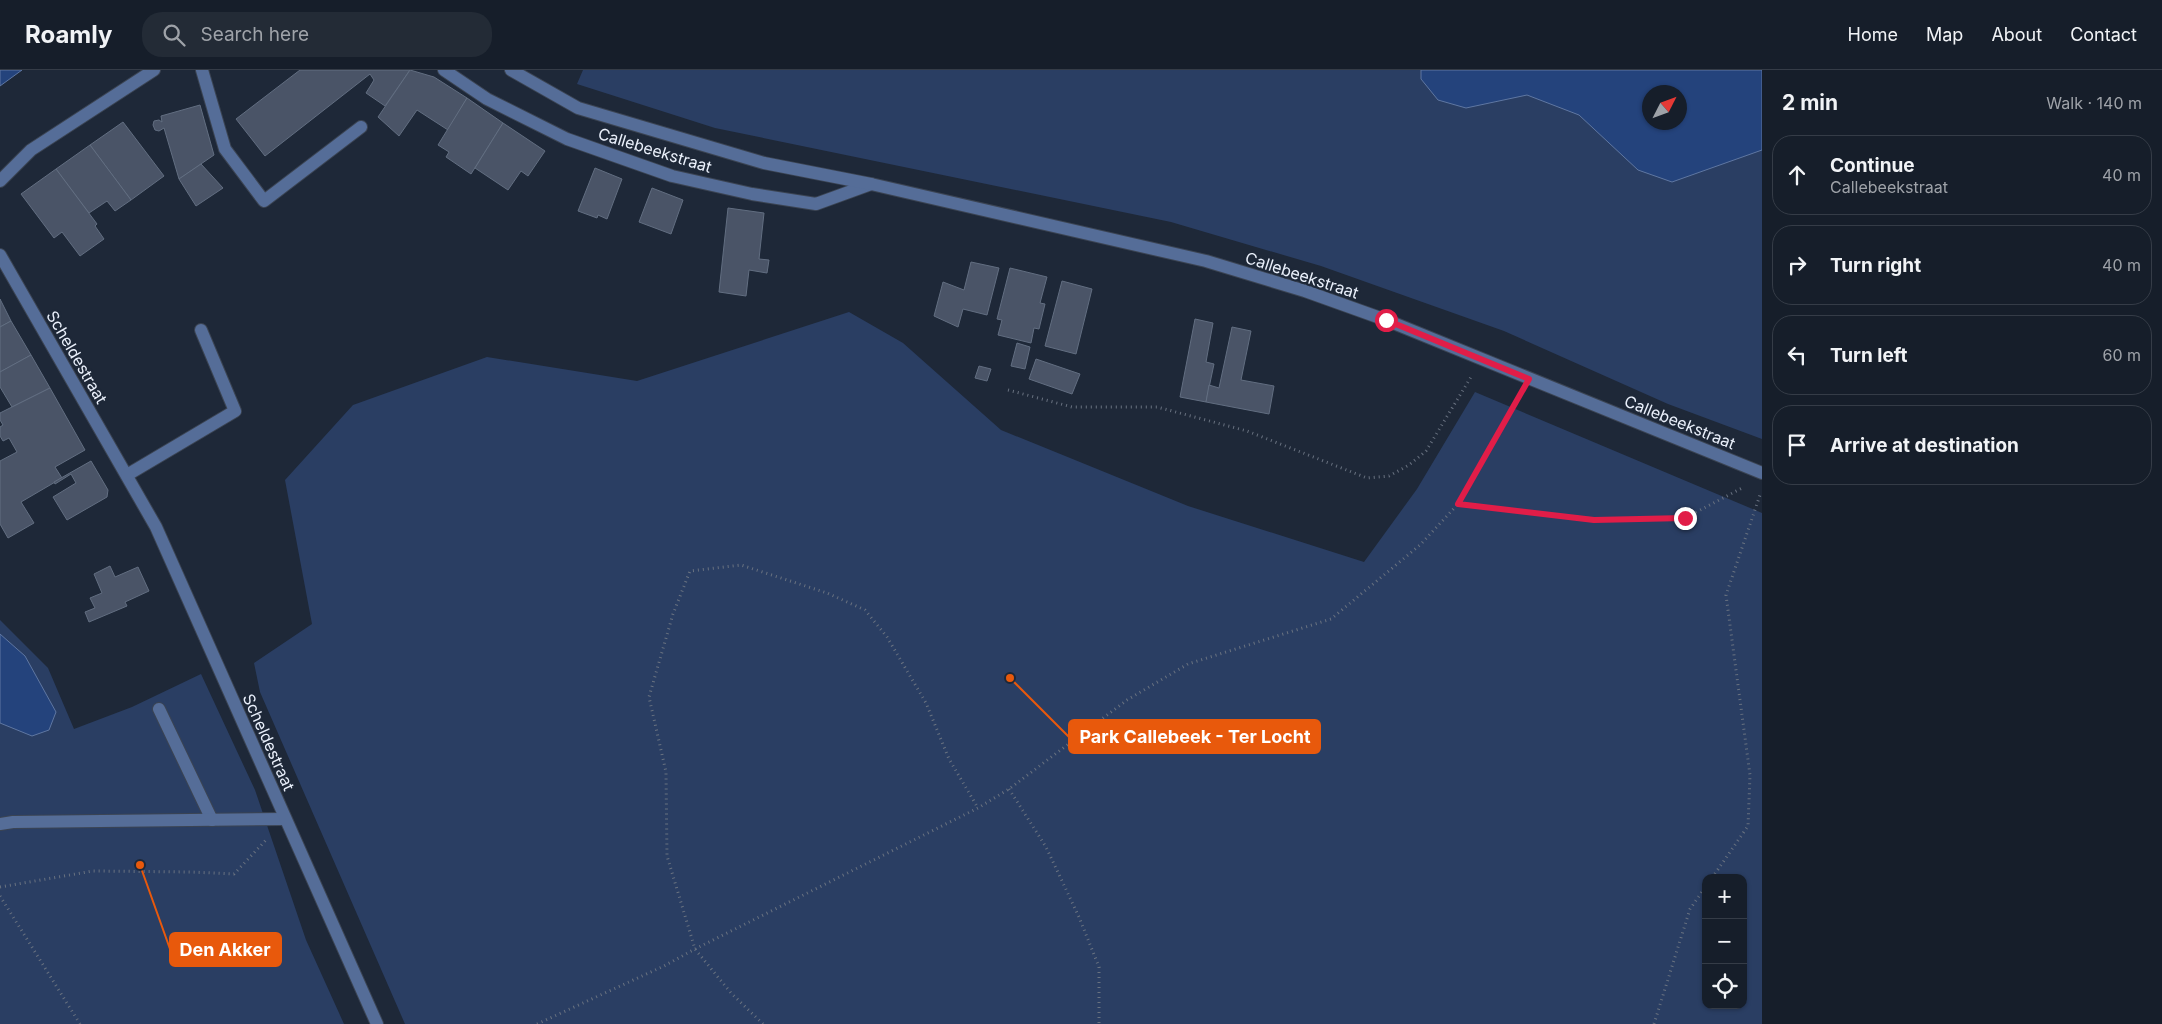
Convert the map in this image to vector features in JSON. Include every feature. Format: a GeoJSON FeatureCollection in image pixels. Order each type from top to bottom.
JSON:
{"type":"FeatureCollection","features":[{"type":"Feature","properties":{"kind":"street"},"geometry":{"type":"LineString","coordinates":[[0,181],[30,150],[154,70]]}},
{"type":"Feature","properties":{"kind":"street"},"geometry":{"type":"LineString","coordinates":[[202,70],[225,149],[264,201],[361,127]]}},
{"type":"Feature","properties":{"kind":"street","name":"Callebeekstraat"},"geometry":{"type":"LineString","coordinates":[[444,70],[487,99],[567,139],[672,176],[752,194],[816,204],[871,184]]}},
{"type":"Feature","properties":{"kind":"street","name":"Callebeekstraat"},"geometry":{"type":"LineString","coordinates":[[511,70],[578,108],[764,164],[871,184],[1206,261],[1306,291],[1386,320],[1762,473]]}},
{"type":"Feature","properties":{"kind":"street","name":"Scheldestraat"},"geometry":{"type":"LineString","coordinates":[[0,255],[156,527],[377,1024]]}},
{"type":"Feature","properties":{"kind":"street"},"geometry":{"type":"LineString","coordinates":[[127,475],[235,412],[201,330]]}},
{"type":"Feature","properties":{"kind":"street"},"geometry":{"type":"LineString","coordinates":[[159,709],[212,820]]}},
{"type":"Feature","properties":{"kind":"street"},"geometry":{"type":"LineString","coordinates":[[0,824],[13,822],[285,819]]}},
{"type":"Feature","properties":{"kind":"path"},"geometry":{"type":"LineString","coordinates":[[1008,390],[1072,407],[1157,407],[1247,431],[1368,478],[1390,476],[1409,465],[1426,451],[1482,359]]}},
{"type":"Feature","properties":{"kind":"path"},"geometry":{"type":"LineString","coordinates":[[537,1024],[664,966],[978,808],[1009,789],[1127,700],[1188,664],[1331,619],[1420,545],[1458,504],[1529,379]]}},
{"type":"Feature","properties":{"kind":"path"},"geometry":{"type":"LineString","coordinates":[[1458,504],[1594,520],[1685,518],[1745,487]]}},
{"type":"Feature","properties":{"kind":"path"},"geometry":{"type":"LineString","coordinates":[[1715,874],[1748,826],[1750,775],[1726,595],[1762,490]]}},
{"type":"Feature","properties":{"kind":"path"},"geometry":{"type":"LineString","coordinates":[[763,1024],[731,992],[695,949],[667,856],[666,772],[649,697],[673,614],[690,571],[741,565],[827,593],[865,610],[887,638],[926,703],[949,759],[978,808]]}},
{"type":"Feature","properties":{"kind":"path"},"geometry":{"type":"LineString","coordinates":[[1009,789],[1046,847],[1079,917],[1099,967],[1099,1024]]}},
{"type":"Feature","properties":{"kind":"path"},"geometry":{"type":"LineString","coordinates":[[0,887],[93,871],[234,874],[285,819]]}},
{"type":"Feature","properties":{"kind":"path"},"geometry":{"type":"LineString","coordinates":[[1654,1024],[1690,909],[1702,892]]}},
{"type":"Feature","properties":{"kind":"path"},"geometry":{"type":"LineString","coordinates":[[0,896],[80,1024]]}},
{"type":"Feature","properties":{"kind":"shaded area"},"geometry":{"type":"Polygon","coordinates":[[[0,70],[22,70],[0,86],[0,70]]]}},
{"type":"Feature","properties":{"kind":"shaded area"},"geometry":{"type":"Polygon","coordinates":[[[583,70],[1762,70],[1762,439],[1668,404],[1504,331],[1321,266],[1171,222],[715,128],[577,84],[583,70]]]}},
{"type":"Feature","properties":{"kind":"shaded area"},"geometry":{"type":"Polygon","coordinates":[[[1421,70],[1762,70],[1762,150],[1672,182],[1638,170],[1579,115],[1527,95],[1466,108],[1438,100],[1421,79],[1421,70]]]}},
{"type":"Feature","properties":{"kind":"shaded area"},"geometry":{"type":"Polygon","coordinates":[[[849,312],[903,343],[1001,430],[1188,506],[1364,562],[1417,489],[1475,392],[1762,513],[1762,1024],[405,1024],[260,692],[254,663],[312,624],[285,480],[353,405],[487,357],[637,381],[849,312]]]}},
{"type":"Feature","properties":{"kind":"shaded area"},"geometry":{"type":"Polygon","coordinates":[[[0,620],[48,668],[74,729],[132,707],[201,674],[255,790],[306,940],[344,1024],[0,1024],[0,620]]]}},
{"type":"Feature","properties":{"kind":"shaded area"},"geometry":{"type":"Polygon","coordinates":[[[0,634],[25,656],[56,712],[49,730],[32,736],[0,723],[0,634]]]}},
{"type":"Feature","properties":{"kind":"building"},"geometry":{"type":"Polygon","coordinates":[[[300,70],[410,70],[385,106],[366,93],[374,80],[370,74],[265,156],[236,119],[300,70]]]}},
{"type":"Feature","properties":{"kind":"building"},"geometry":{"type":"Polygon","coordinates":[[[410,70],[434,77],[467,98],[448,130],[417,110],[399,136],[378,117],[410,70]]]}},
{"type":"Feature","properties":{"kind":"building"},"geometry":{"type":"Polygon","coordinates":[[[467,98],[503,123],[471,174],[446,157],[449,152],[438,145],[467,98]]]}},
{"type":"Feature","properties":{"kind":"building"},"geometry":{"type":"Polygon","coordinates":[[[200,105],[214,155],[179,179],[164,128],[159,131],[155,130],[154,121],[159,120],[162,122],[161,116],[200,105]]]}},
{"type":"Feature","properties":{"kind":"building"},"geometry":{"type":"Polygon","coordinates":[[[123,122],[164,176],[131,200],[90,145],[123,122]]]}},
{"type":"Feature","properties":{"kind":"building"},"geometry":{"type":"Polygon","coordinates":[[[503,123],[545,151],[528,176],[521,171],[508,190],[475,168],[503,123]]]}},
{"type":"Feature","properties":{"kind":"building"},"geometry":{"type":"Polygon","coordinates":[[[90,145],[131,200],[115,211],[107,201],[89,213],[56,169],[90,145]]]}},
{"type":"Feature","properties":{"kind":"building"},"geometry":{"type":"Polygon","coordinates":[[[201,164],[223,188],[196,206],[179,179],[201,164]]]}},
{"type":"Feature","properties":{"kind":"building"},"geometry":{"type":"Polygon","coordinates":[[[595,168],[622,179],[607,219],[598,215],[597,218],[578,211],[595,168]]]}},
{"type":"Feature","properties":{"kind":"building"},"geometry":{"type":"Polygon","coordinates":[[[56,169],[97,224],[95,226],[104,239],[80,256],[62,232],[54,238],[21,194],[56,169]]]}},
{"type":"Feature","properties":{"kind":"building"},"geometry":{"type":"Polygon","coordinates":[[[652,188],[683,200],[671,234],[639,222],[652,188]]]}},
{"type":"Feature","properties":{"kind":"building"},"geometry":{"type":"Polygon","coordinates":[[[728,208],[764,213],[759,259],[769,260],[767,273],[749,270],[746,296],[719,292],[728,208]]]}},
{"type":"Feature","properties":{"kind":"building"},"geometry":{"type":"Polygon","coordinates":[[[971,262],[999,268],[987,315],[963,309],[958,327],[934,316],[943,282],[964,290],[971,262]]]}},
{"type":"Feature","properties":{"kind":"building"},"geometry":{"type":"Polygon","coordinates":[[[1010,268],[1047,277],[1040,303],[1045,304],[1039,329],[1034,328],[1031,343],[998,335],[1002,320],[997,319],[1010,268]]]}},
{"type":"Feature","properties":{"kind":"building"},"geometry":{"type":"Polygon","coordinates":[[[1062,281],[1092,289],[1076,354],[1045,346],[1062,281]]]}},
{"type":"Feature","properties":{"kind":"building"},"geometry":{"type":"Polygon","coordinates":[[[0,299],[11,321],[0,327],[0,299]]]}},
{"type":"Feature","properties":{"kind":"building"},"geometry":{"type":"Polygon","coordinates":[[[1195,319],[1213,323],[1206,362],[1214,364],[1206,402],[1180,397],[1195,319]]]}},
{"type":"Feature","properties":{"kind":"building"},"geometry":{"type":"Polygon","coordinates":[[[11,321],[31,355],[0,372],[0,327],[11,321]]]}},
{"type":"Feature","properties":{"kind":"building"},"geometry":{"type":"Polygon","coordinates":[[[1232,327],[1251,331],[1241,380],[1274,386],[1269,414],[1206,402],[1209,385],[1219,388],[1232,327]]]}},
{"type":"Feature","properties":{"kind":"building"},"geometry":{"type":"Polygon","coordinates":[[[1017,343],[1030,347],[1025,369],[1011,366],[1017,343]]]}},
{"type":"Feature","properties":{"kind":"building"},"geometry":{"type":"Polygon","coordinates":[[[31,355],[50,388],[12,407],[0,387],[0,372],[31,355]]]}},
{"type":"Feature","properties":{"kind":"building"},"geometry":{"type":"Polygon","coordinates":[[[1036,359],[1080,374],[1072,394],[1029,379],[1036,359]]]}},
{"type":"Feature","properties":{"kind":"building"},"geometry":{"type":"Polygon","coordinates":[[[979,366],[991,369],[987,381],[975,378],[979,366]]]}},
{"type":"Feature","properties":{"kind":"building"},"geometry":{"type":"Polygon","coordinates":[[[50,388],[85,450],[55,467],[62,478],[21,502],[34,523],[8,538],[0,524],[0,461],[17,452],[9,438],[3,441],[0,436],[0,427],[3,425],[0,420],[0,413],[50,388]]]}},
{"type":"Feature","properties":{"kind":"building"},"geometry":{"type":"Polygon","coordinates":[[[91,461],[108,490],[107,497],[67,520],[53,497],[76,483],[71,474],[55,484],[54,482],[91,461]]]}},
{"type":"Feature","properties":{"kind":"building"},"geometry":{"type":"Polygon","coordinates":[[[110,566],[115,577],[138,567],[149,591],[125,602],[127,606],[89,622],[85,612],[95,608],[90,598],[102,593],[94,574],[110,566]]]}},
{"type":"Feature","properties":{"kind":"place","name":"Park Callebeek - Ter Locht"},"geometry":{"type":"Point","coordinates":[1010,678]}},
{"type":"Feature","properties":{"kind":"place","name":"Den Akker"},"geometry":{"type":"Point","coordinates":[140,865]}},
{"type":"Feature","properties":{"kind":"route"},"geometry":{"type":"LineString","coordinates":[[1386,320],[1529,379],[1458,504],[1594,520],[1685,518]]}}]}
